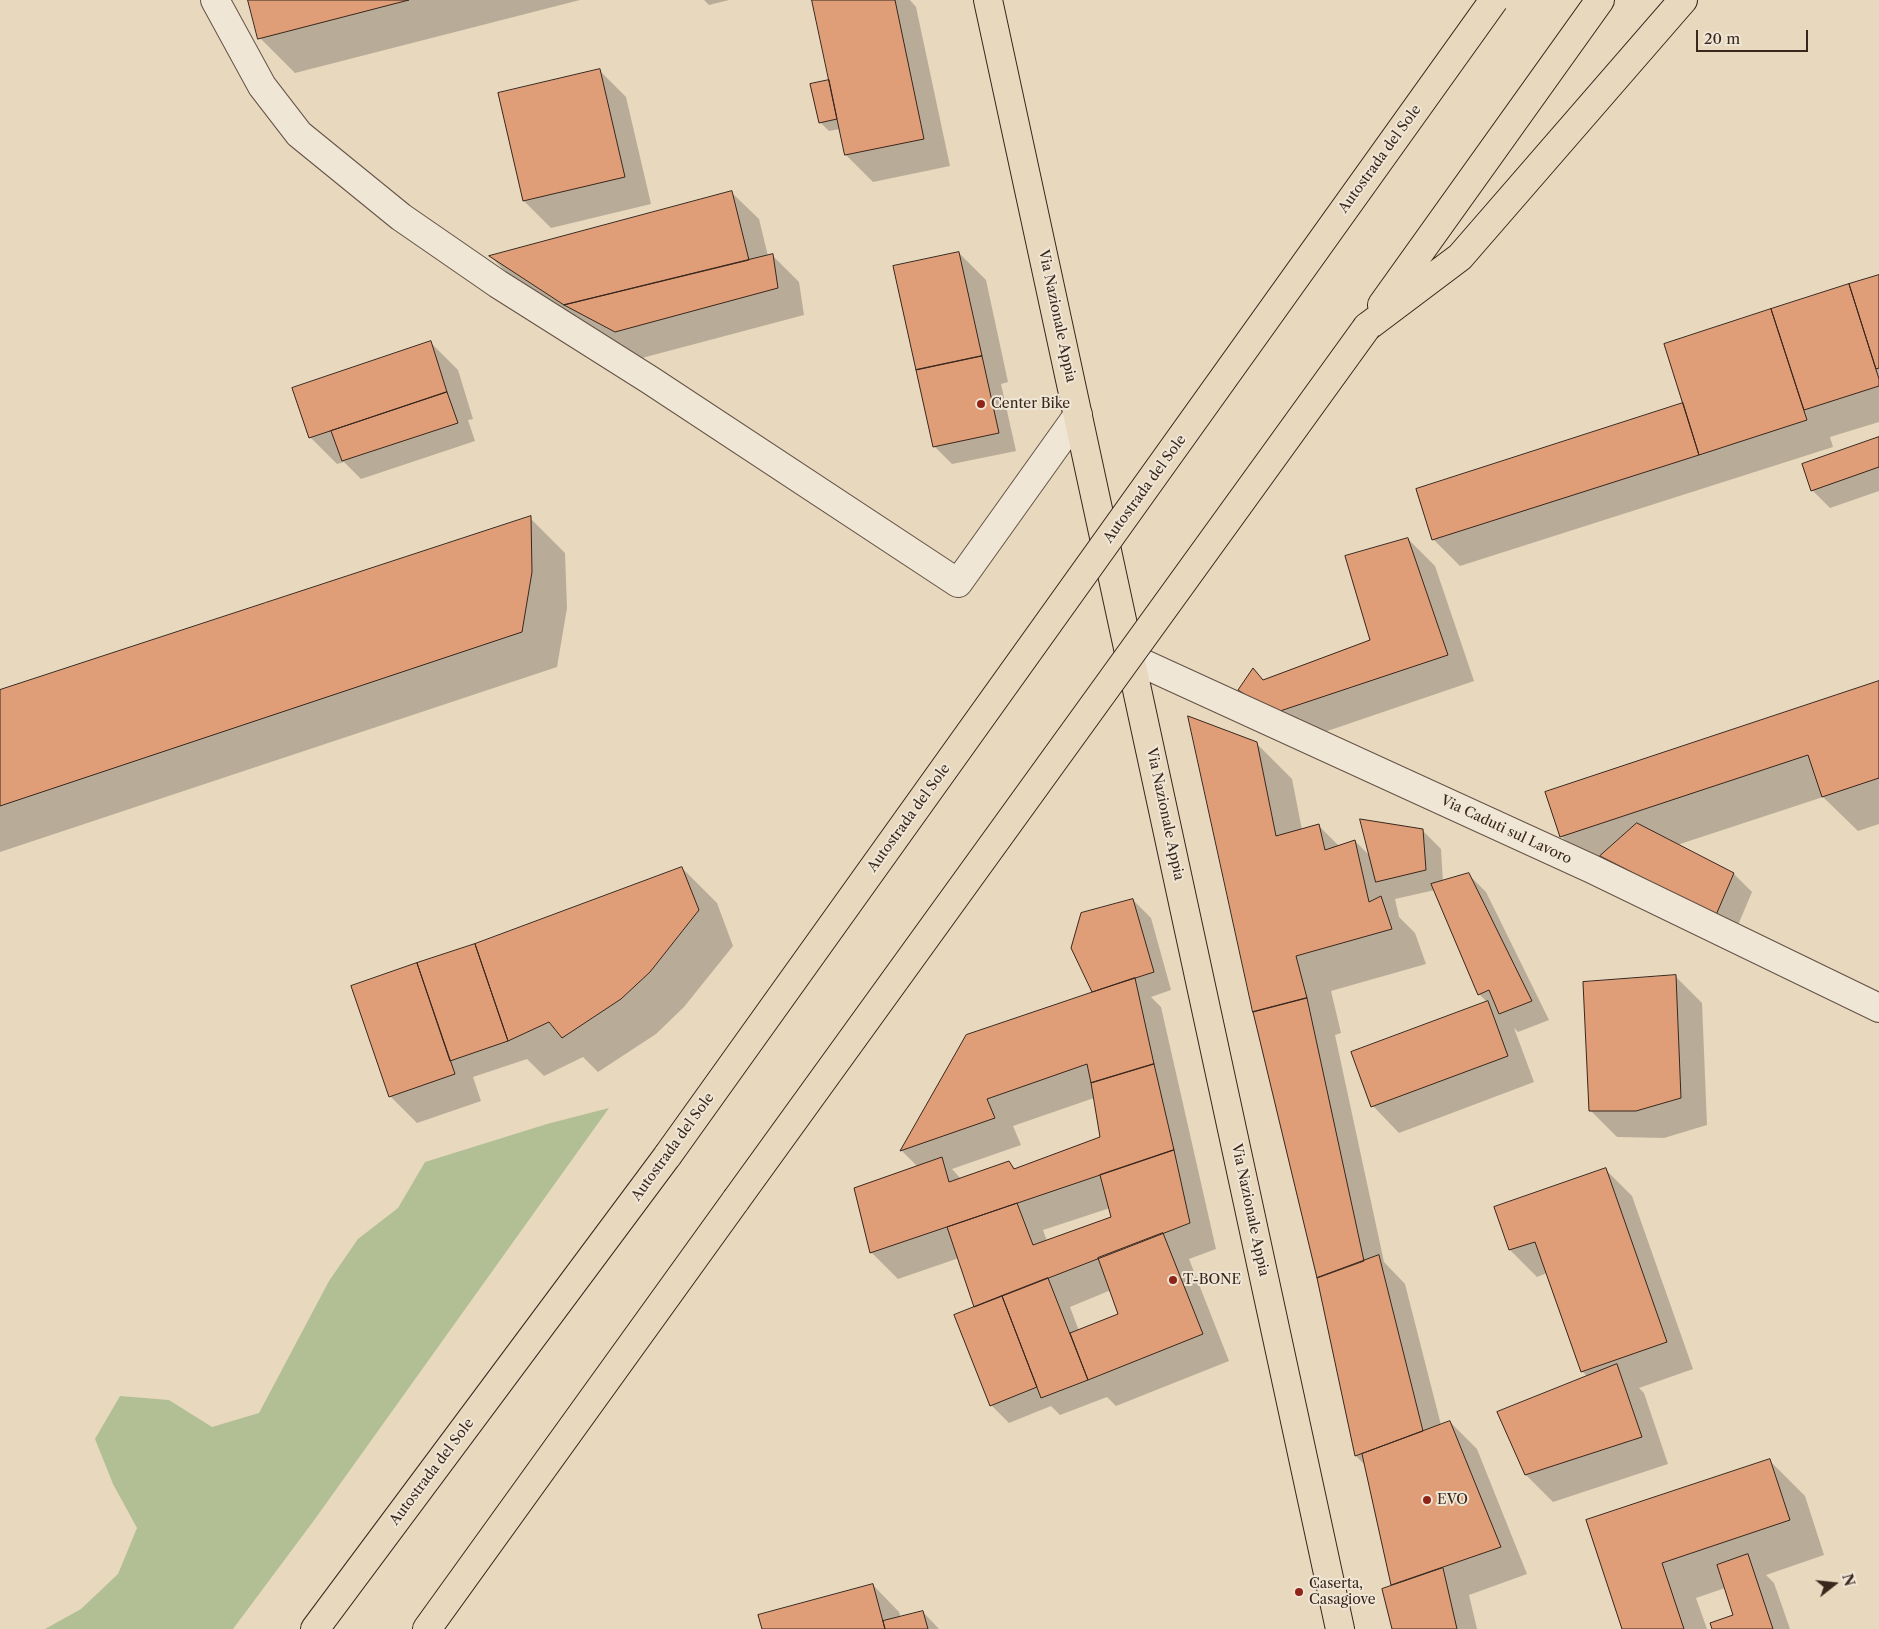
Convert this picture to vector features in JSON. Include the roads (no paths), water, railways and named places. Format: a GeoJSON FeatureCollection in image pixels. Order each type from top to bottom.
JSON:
{"type":"FeatureCollection","features":[{"type":"Feature","properties":{"kind":"main road","name":"Via Nazionale Appia"},"geometry":{"type":"LineString","coordinates":[[988,0],[1340,1629]]}},
{"type":"Feature","properties":{"kind":"main road","name":"Autostrada del Sole"},"geometry":{"type":"LineString","coordinates":[[315,1629],[668,1155],[1494,0]]}},
{"type":"Feature","properties":{"kind":"main road"},"geometry":{"type":"LineString","coordinates":[[427,1629],[1367,327],[1600,0]]}},
{"type":"Feature","properties":{"kind":"main road"},"geometry":{"type":"LineString","coordinates":[[1367,327],[1460,257],[1683,0]]}},
{"type":"Feature","properties":{"kind":"street"},"geometry":{"type":"LineString","coordinates":[[215,0],[262,86],[299,134],[401,217],[498,284],[650,380],[958,583],[1078,415]]}},
{"type":"Feature","properties":{"kind":"street","name":"Via Caduti sul Lavoro"},"geometry":{"type":"LineString","coordinates":[[1131,658],[1592,869],[1879,1008]]}},
{"type":"Feature","properties":{"kind":"place","name":"Center Bike"},"geometry":{"type":"Point","coordinates":[981,404]}},
{"type":"Feature","properties":{"kind":"place","name":"T-BONE"},"geometry":{"type":"Point","coordinates":[1173,1280]}},
{"type":"Feature","properties":{"kind":"place","name":"EVO"},"geometry":{"type":"Point","coordinates":[1427,1500]}},
{"type":"Feature","properties":{"kind":"place","name":"Caserta, Casagiove"},"geometry":{"type":"Point","coordinates":[1299,1592]}}]}
